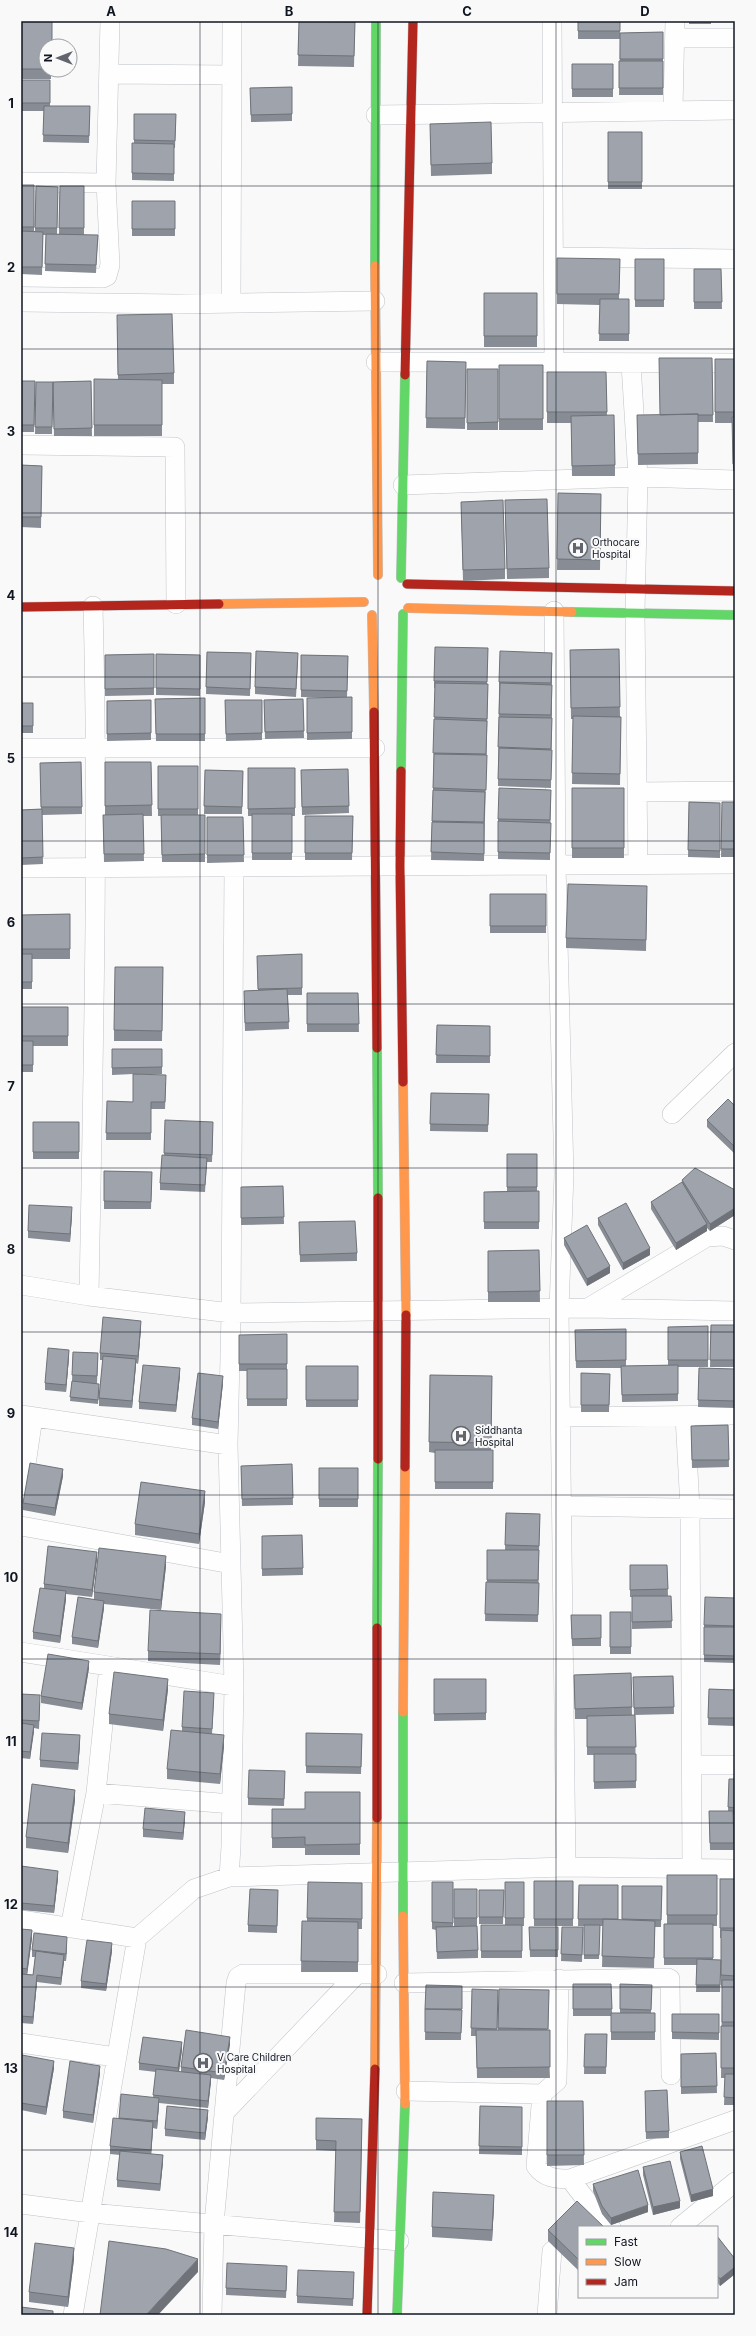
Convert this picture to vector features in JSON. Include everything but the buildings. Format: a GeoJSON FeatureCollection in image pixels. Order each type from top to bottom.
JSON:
{"type":"FeatureCollection","features":[{"type":"Feature","properties":{"kind":"street"},"geometry":{"type":"LineString","coordinates":[[21,277],[103,278],[107,276],[110,265],[106,183],[110,21]]}},
{"type":"Feature","properties":{"kind":"street"},"geometry":{"type":"LineString","coordinates":[[231,303],[232,21]]}},
{"type":"Feature","properties":{"kind":"street"},"geometry":{"type":"LineString","coordinates":[[376,21],[376,362],[374,577],[386,573],[404,581],[635,590],[735,591]]}},
{"type":"Feature","properties":{"kind":"street"},"geometry":{"type":"LineString","coordinates":[[397,2315],[406,2091],[402,1872],[406,1309],[400,866],[408,604],[404,581],[404,363],[412,115],[413,21]]}},
{"type":"Feature","properties":{"kind":"street"},"geometry":{"type":"LineString","coordinates":[[552,21],[554,363]]}},
{"type":"Feature","properties":{"kind":"street"},"geometry":{"type":"LineString","coordinates":[[673,109],[675,30],[735,38]]}},
{"type":"Feature","properties":{"kind":"street"},"geometry":{"type":"LineString","coordinates":[[109,74],[232,75]]}},
{"type":"Feature","properties":{"kind":"street"},"geometry":{"type":"LineString","coordinates":[[376,115],[673,109],[735,110]]}},
{"type":"Feature","properties":{"kind":"street"},"geometry":{"type":"LineString","coordinates":[[21,182],[106,183]]}},
{"type":"Feature","properties":{"kind":"street"},"geometry":{"type":"LineString","coordinates":[[554,257],[735,259]]}},
{"type":"Feature","properties":{"kind":"street"},"geometry":{"type":"LineString","coordinates":[[21,302],[231,303],[375,301]]}},
{"type":"Feature","properties":{"kind":"street"},"geometry":{"type":"LineString","coordinates":[[376,362],[631,364],[735,363]]}},
{"type":"Feature","properties":{"kind":"street"},"geometry":{"type":"LineString","coordinates":[[631,364],[638,477],[635,590],[638,865]]}},
{"type":"Feature","properties":{"kind":"street"},"geometry":{"type":"LineString","coordinates":[[21,445],[175,447],[176,604]]}},
{"type":"Feature","properties":{"kind":"street"},"geometry":{"type":"LineString","coordinates":[[403,485],[638,477],[735,480]]}},
{"type":"Feature","properties":{"kind":"street"},"geometry":{"type":"LineString","coordinates":[[21,607],[176,604],[364,597],[372,615],[377,867],[380,1309],[376,1873],[377,1974],[371,2238],[367,2315]]}},
{"type":"Feature","properties":{"kind":"street"},"geometry":{"type":"LineString","coordinates":[[372,615],[388,619],[408,604],[554,611],[735,615]]}},
{"type":"Feature","properties":{"kind":"street"},"geometry":{"type":"LineString","coordinates":[[89,1296],[96,868],[96,748],[93,606]]}},
{"type":"Feature","properties":{"kind":"street"},"geometry":{"type":"LineString","coordinates":[[554,611],[556,865],[564,1174],[559,1309],[566,1867]]}},
{"type":"Feature","properties":{"kind":"street"},"geometry":{"type":"LineString","coordinates":[[21,748],[375,748]]}},
{"type":"Feature","properties":{"kind":"street"},"geometry":{"type":"LineString","coordinates":[[638,792],[735,791]]}},
{"type":"Feature","properties":{"kind":"street"},"geometry":{"type":"LineString","coordinates":[[21,868],[735,864]]}},
{"type":"Feature","properties":{"kind":"street"},"geometry":{"type":"LineString","coordinates":[[229,1877],[234,1686],[228,1445],[231,1313],[234,868]]}},
{"type":"Feature","properties":{"kind":"street"},"geometry":{"type":"LineString","coordinates":[[672,1114],[735,1053]]}},
{"type":"Feature","properties":{"kind":"street"},"geometry":{"type":"LineString","coordinates":[[588,1308],[707,1237],[722,1236],[735,1240]]}},
{"type":"Feature","properties":{"kind":"street"},"geometry":{"type":"LineString","coordinates":[[21,1285],[89,1296],[231,1313],[380,1309],[588,1308],[735,1311]]}},
{"type":"Feature","properties":{"kind":"street"},"geometry":{"type":"LineString","coordinates":[[561,1417],[735,1415]]}},
{"type":"Feature","properties":{"kind":"street"},"geometry":{"type":"LineString","coordinates":[[21,1498],[27,1416],[228,1445]]}},
{"type":"Feature","properties":{"kind":"street"},"geometry":{"type":"LineString","coordinates":[[685,1416],[690,1508],[692,1868]]}},
{"type":"Feature","properties":{"kind":"street"},"geometry":{"type":"LineString","coordinates":[[562,1506],[735,1509]]}},
{"type":"Feature","properties":{"kind":"street"},"geometry":{"type":"LineString","coordinates":[[21,1526],[231,1564]]}},
{"type":"Feature","properties":{"kind":"street"},"geometry":{"type":"LineString","coordinates":[[21,1652],[234,1686]]}},
{"type":"Feature","properties":{"kind":"street"},"geometry":{"type":"LineString","coordinates":[[70,1928],[96,1793],[108,1666]]}},
{"type":"Feature","properties":{"kind":"street"},"geometry":{"type":"LineString","coordinates":[[691,1765],[735,1765]]}},
{"type":"Feature","properties":{"kind":"street"},"geometry":{"type":"LineString","coordinates":[[96,1793],[232,1804]]}},
{"type":"Feature","properties":{"kind":"street"},"geometry":{"type":"LineString","coordinates":[[73,2315],[91,2213],[115,2057],[137,1938],[194,1888],[229,1877],[566,1867],[735,1869]]}},
{"type":"Feature","properties":{"kind":"street"},"geometry":{"type":"LineString","coordinates":[[21,1920],[137,1938]]}},
{"type":"Feature","properties":{"kind":"street"},"geometry":{"type":"LineString","coordinates":[[212,2315],[214,2224],[236,1983],[238,1977],[243,1974],[377,1974]]}},
{"type":"Feature","properties":{"kind":"street"},"geometry":{"type":"LineString","coordinates":[[224,2113],[357,1974]]}},
{"type":"Feature","properties":{"kind":"street"},"geometry":{"type":"LineString","coordinates":[[404,1983],[559,1979],[670,1979],[671,2075]]}},
{"type":"Feature","properties":{"kind":"street"},"geometry":{"type":"LineString","coordinates":[[406,2091],[542,2094],[557,2081],[559,1979]]}},
{"type":"Feature","properties":{"kind":"street"},"geometry":{"type":"LineString","coordinates":[[21,2043],[115,2057]]}},
{"type":"Feature","properties":{"kind":"street"},"geometry":{"type":"LineString","coordinates":[[542,2094],[536,2166],[540,2172],[547,2176],[570,2179],[735,2120]]}},
{"type":"Feature","properties":{"kind":"street"},"geometry":{"type":"LineString","coordinates":[[570,2179],[601,2219],[611,2226]]}},
{"type":"Feature","properties":{"kind":"street"},"geometry":{"type":"LineString","coordinates":[[681,2226],[735,2182]]}},
{"type":"Feature","properties":{"kind":"street"},"geometry":{"type":"LineString","coordinates":[[21,2204],[91,2213],[399,2241]]}},
{"type":"Feature","properties":{"kind":"street"},"geometry":{"type":"LineString","coordinates":[[547,2315],[552,2251]]}},
{"type":"Feature","properties":{"kind":"traffic: fast"},"geometry":{"type":"LineString","coordinates":[[375,266],[376,21]]}},
{"type":"Feature","properties":{"kind":"traffic: fast"},"geometry":{"type":"LineString","coordinates":[[401,578],[405,375]]}},
{"type":"Feature","properties":{"kind":"traffic: fast"},"geometry":{"type":"LineString","coordinates":[[572,612],[735,615]]}},
{"type":"Feature","properties":{"kind":"traffic: fast"},"geometry":{"type":"LineString","coordinates":[[401,771],[403,614]]}},
{"type":"Feature","properties":{"kind":"traffic: fast"},"geometry":{"type":"LineString","coordinates":[[377,1048],[378,1198]]}},
{"type":"Feature","properties":{"kind":"traffic: fast"},"geometry":{"type":"LineString","coordinates":[[377,1628],[378,1459]]}},
{"type":"Feature","properties":{"kind":"traffic: fast"},"geometry":{"type":"LineString","coordinates":[[403,1712],[403,1916]]}},
{"type":"Feature","properties":{"kind":"traffic: fast"},"geometry":{"type":"LineString","coordinates":[[397,2315],[405,2104]]}},
{"type":"Feature","properties":{"kind":"traffic: slow"},"geometry":{"type":"LineString","coordinates":[[375,266],[378,575]]}},
{"type":"Feature","properties":{"kind":"traffic: slow"},"geometry":{"type":"LineString","coordinates":[[219,604],[364,602]]}},
{"type":"Feature","properties":{"kind":"traffic: slow"},"geometry":{"type":"LineString","coordinates":[[408,608],[572,612]]}},
{"type":"Feature","properties":{"kind":"traffic: slow"},"geometry":{"type":"LineString","coordinates":[[372,615],[374,712]]}},
{"type":"Feature","properties":{"kind":"traffic: slow"},"geometry":{"type":"LineString","coordinates":[[403,1082],[406,1315]]}},
{"type":"Feature","properties":{"kind":"traffic: slow"},"geometry":{"type":"LineString","coordinates":[[403,1712],[405,1467]]}},
{"type":"Feature","properties":{"kind":"traffic: slow"},"geometry":{"type":"LineString","coordinates":[[375,2069],[377,1818]]}},
{"type":"Feature","properties":{"kind":"traffic: slow"},"geometry":{"type":"LineString","coordinates":[[403,1916],[405,2104]]}},
{"type":"Feature","properties":{"kind":"traffic: jam"},"geometry":{"type":"LineString","coordinates":[[405,375],[413,21]]}},
{"type":"Feature","properties":{"kind":"traffic: jam"},"geometry":{"type":"LineString","coordinates":[[407,584],[735,591]]}},
{"type":"Feature","properties":{"kind":"traffic: jam"},"geometry":{"type":"LineString","coordinates":[[21,607],[219,604]]}},
{"type":"Feature","properties":{"kind":"traffic: jam"},"geometry":{"type":"LineString","coordinates":[[374,712],[377,1048]]}},
{"type":"Feature","properties":{"kind":"traffic: jam"},"geometry":{"type":"LineString","coordinates":[[401,771],[400,866],[403,1082]]}},
{"type":"Feature","properties":{"kind":"traffic: jam"},"geometry":{"type":"LineString","coordinates":[[378,1198],[378,1459]]}},
{"type":"Feature","properties":{"kind":"traffic: jam"},"geometry":{"type":"LineString","coordinates":[[405,1467],[406,1315]]}},
{"type":"Feature","properties":{"kind":"traffic: jam"},"geometry":{"type":"LineString","coordinates":[[377,1628],[377,1818]]}},
{"type":"Feature","properties":{"kind":"traffic: jam"},"geometry":{"type":"LineString","coordinates":[[367,2315],[375,2069]]}},
{"type":"Feature","properties":{"kind":"place","name":"Orthocare Hospital"},"geometry":{"type":"Point","coordinates":[578,548]}},
{"type":"Feature","properties":{"kind":"place","name":"Siddhanta Hospital"},"geometry":{"type":"Point","coordinates":[461,1436]}},
{"type":"Feature","properties":{"kind":"place","name":"V Care Children Hospital"},"geometry":{"type":"Point","coordinates":[203,2063]}}]}
